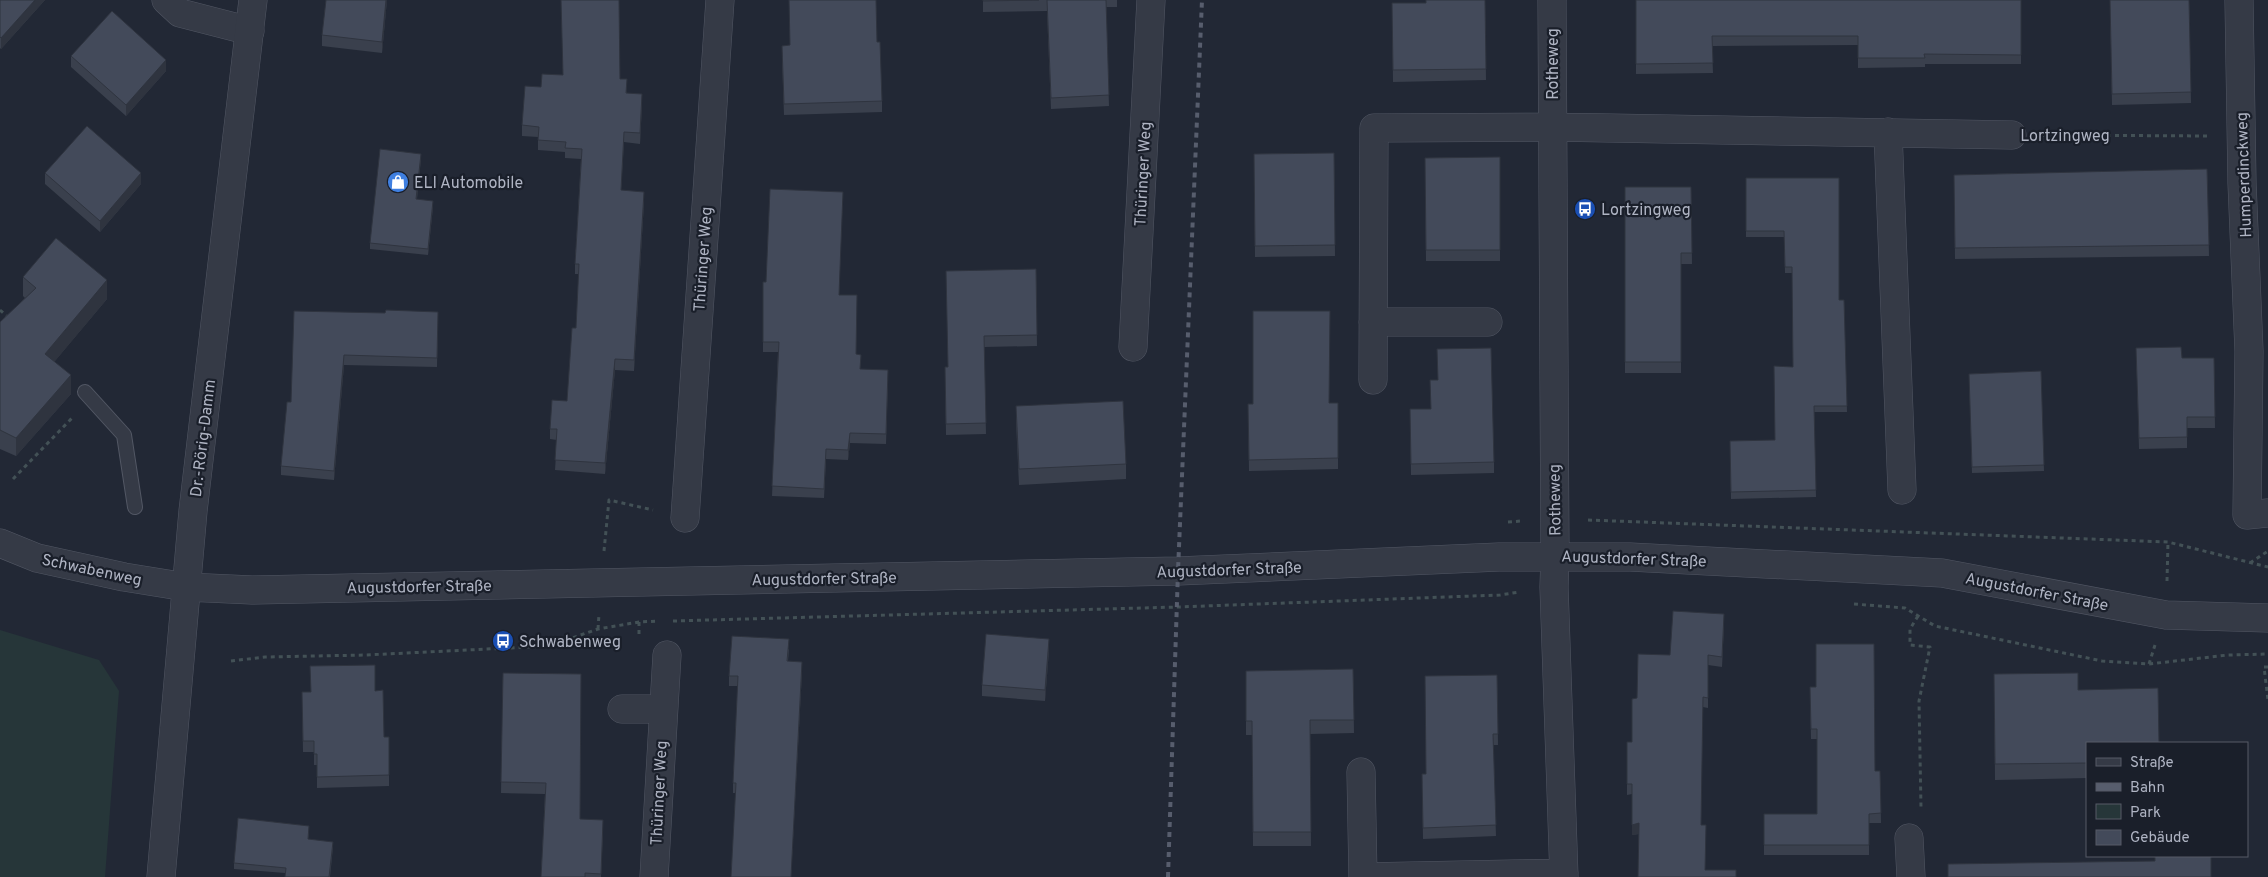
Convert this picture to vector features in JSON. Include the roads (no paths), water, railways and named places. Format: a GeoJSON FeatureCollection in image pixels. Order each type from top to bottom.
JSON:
{"type":"FeatureCollection","features":[{"type":"Feature","properties":{"kind":"street"},"geometry":{"type":"LineString","coordinates":[[166,0],[180,13],[250,31]]}},
{"type":"Feature","properties":{"kind":"street","name":"Dr.-Rörig-Damm"},"geometry":{"type":"LineString","coordinates":[[161,877],[181,667],[186,587],[253,0]]}},
{"type":"Feature","properties":{"kind":"street","name":"Thüringer Weg"},"geometry":{"type":"LineString","coordinates":[[685,518],[720,0]]}},
{"type":"Feature","properties":{"kind":"street","name":"Thüringer Weg"},"geometry":{"type":"LineString","coordinates":[[1133,347],[1151,0]]}},
{"type":"Feature","properties":{"kind":"street","name":"Rotheweg"},"geometry":{"type":"LineString","coordinates":[[1361,772],[1363,877],[1564,875],[1554,587],[1552,0]]}},
{"type":"Feature","properties":{"kind":"street","name":"Humperdinckweg"},"geometry":{"type":"LineString","coordinates":[[2238,0],[2242,136],[2258,350],[2258,426],[2247,516],[2268,513]]}},
{"type":"Feature","properties":{"kind":"street"},"geometry":{"type":"LineString","coordinates":[[1374,380],[1374,128],[1552,127]]}},
{"type":"Feature","properties":{"kind":"street","name":"Lortzingweg"},"geometry":{"type":"LineString","coordinates":[[1552,127],[2012,135]]}},
{"type":"Feature","properties":{"kind":"street"},"geometry":{"type":"LineString","coordinates":[[1888,132],[1902,490]]}},
{"type":"Feature","properties":{"kind":"street"},"geometry":{"type":"LineString","coordinates":[[1374,322],[1488,322]]}},
{"type":"Feature","properties":{"kind":"street","name":"Schwabenweg"},"geometry":{"type":"LineString","coordinates":[[0,543],[37,558],[124,577],[186,587]]}},
{"type":"Feature","properties":{"kind":"street","name":"Augustdorfer Straße"},"geometry":{"type":"LineString","coordinates":[[186,587],[252,590],[1178,572],[1555,556],[1630,556],[1942,573],[2166,615],[2268,618]]}},
{"type":"Feature","properties":{"kind":"street","name":"Thüringer Weg"},"geometry":{"type":"LineString","coordinates":[[654,877],[667,656]]}},
{"type":"Feature","properties":{"kind":"street"},"geometry":{"type":"LineString","coordinates":[[622,709],[663,709]]}},
{"type":"Feature","properties":{"kind":"street"},"geometry":{"type":"LineString","coordinates":[[1909,838],[1911,877]]}},
{"type":"Feature","properties":{"kind":"lane"},"geometry":{"type":"LineString","coordinates":[[85,392],[124,434],[135,506]]}},
{"type":"Feature","properties":{"kind":"railway"},"geometry":{"type":"LineString","coordinates":[[1168,877],[1178,571],[1202,0]]}},
{"type":"Feature","properties":{"kind":"place","name":"ELI Automobile"},"geometry":{"type":"Point","coordinates":[398,182]}},
{"type":"Feature","properties":{"kind":"place","name":"Lortzingweg"},"geometry":{"type":"Point","coordinates":[1585,209]}},
{"type":"Feature","properties":{"kind":"place","name":"Schwabenweg"},"geometry":{"type":"Point","coordinates":[503,641]}}]}
